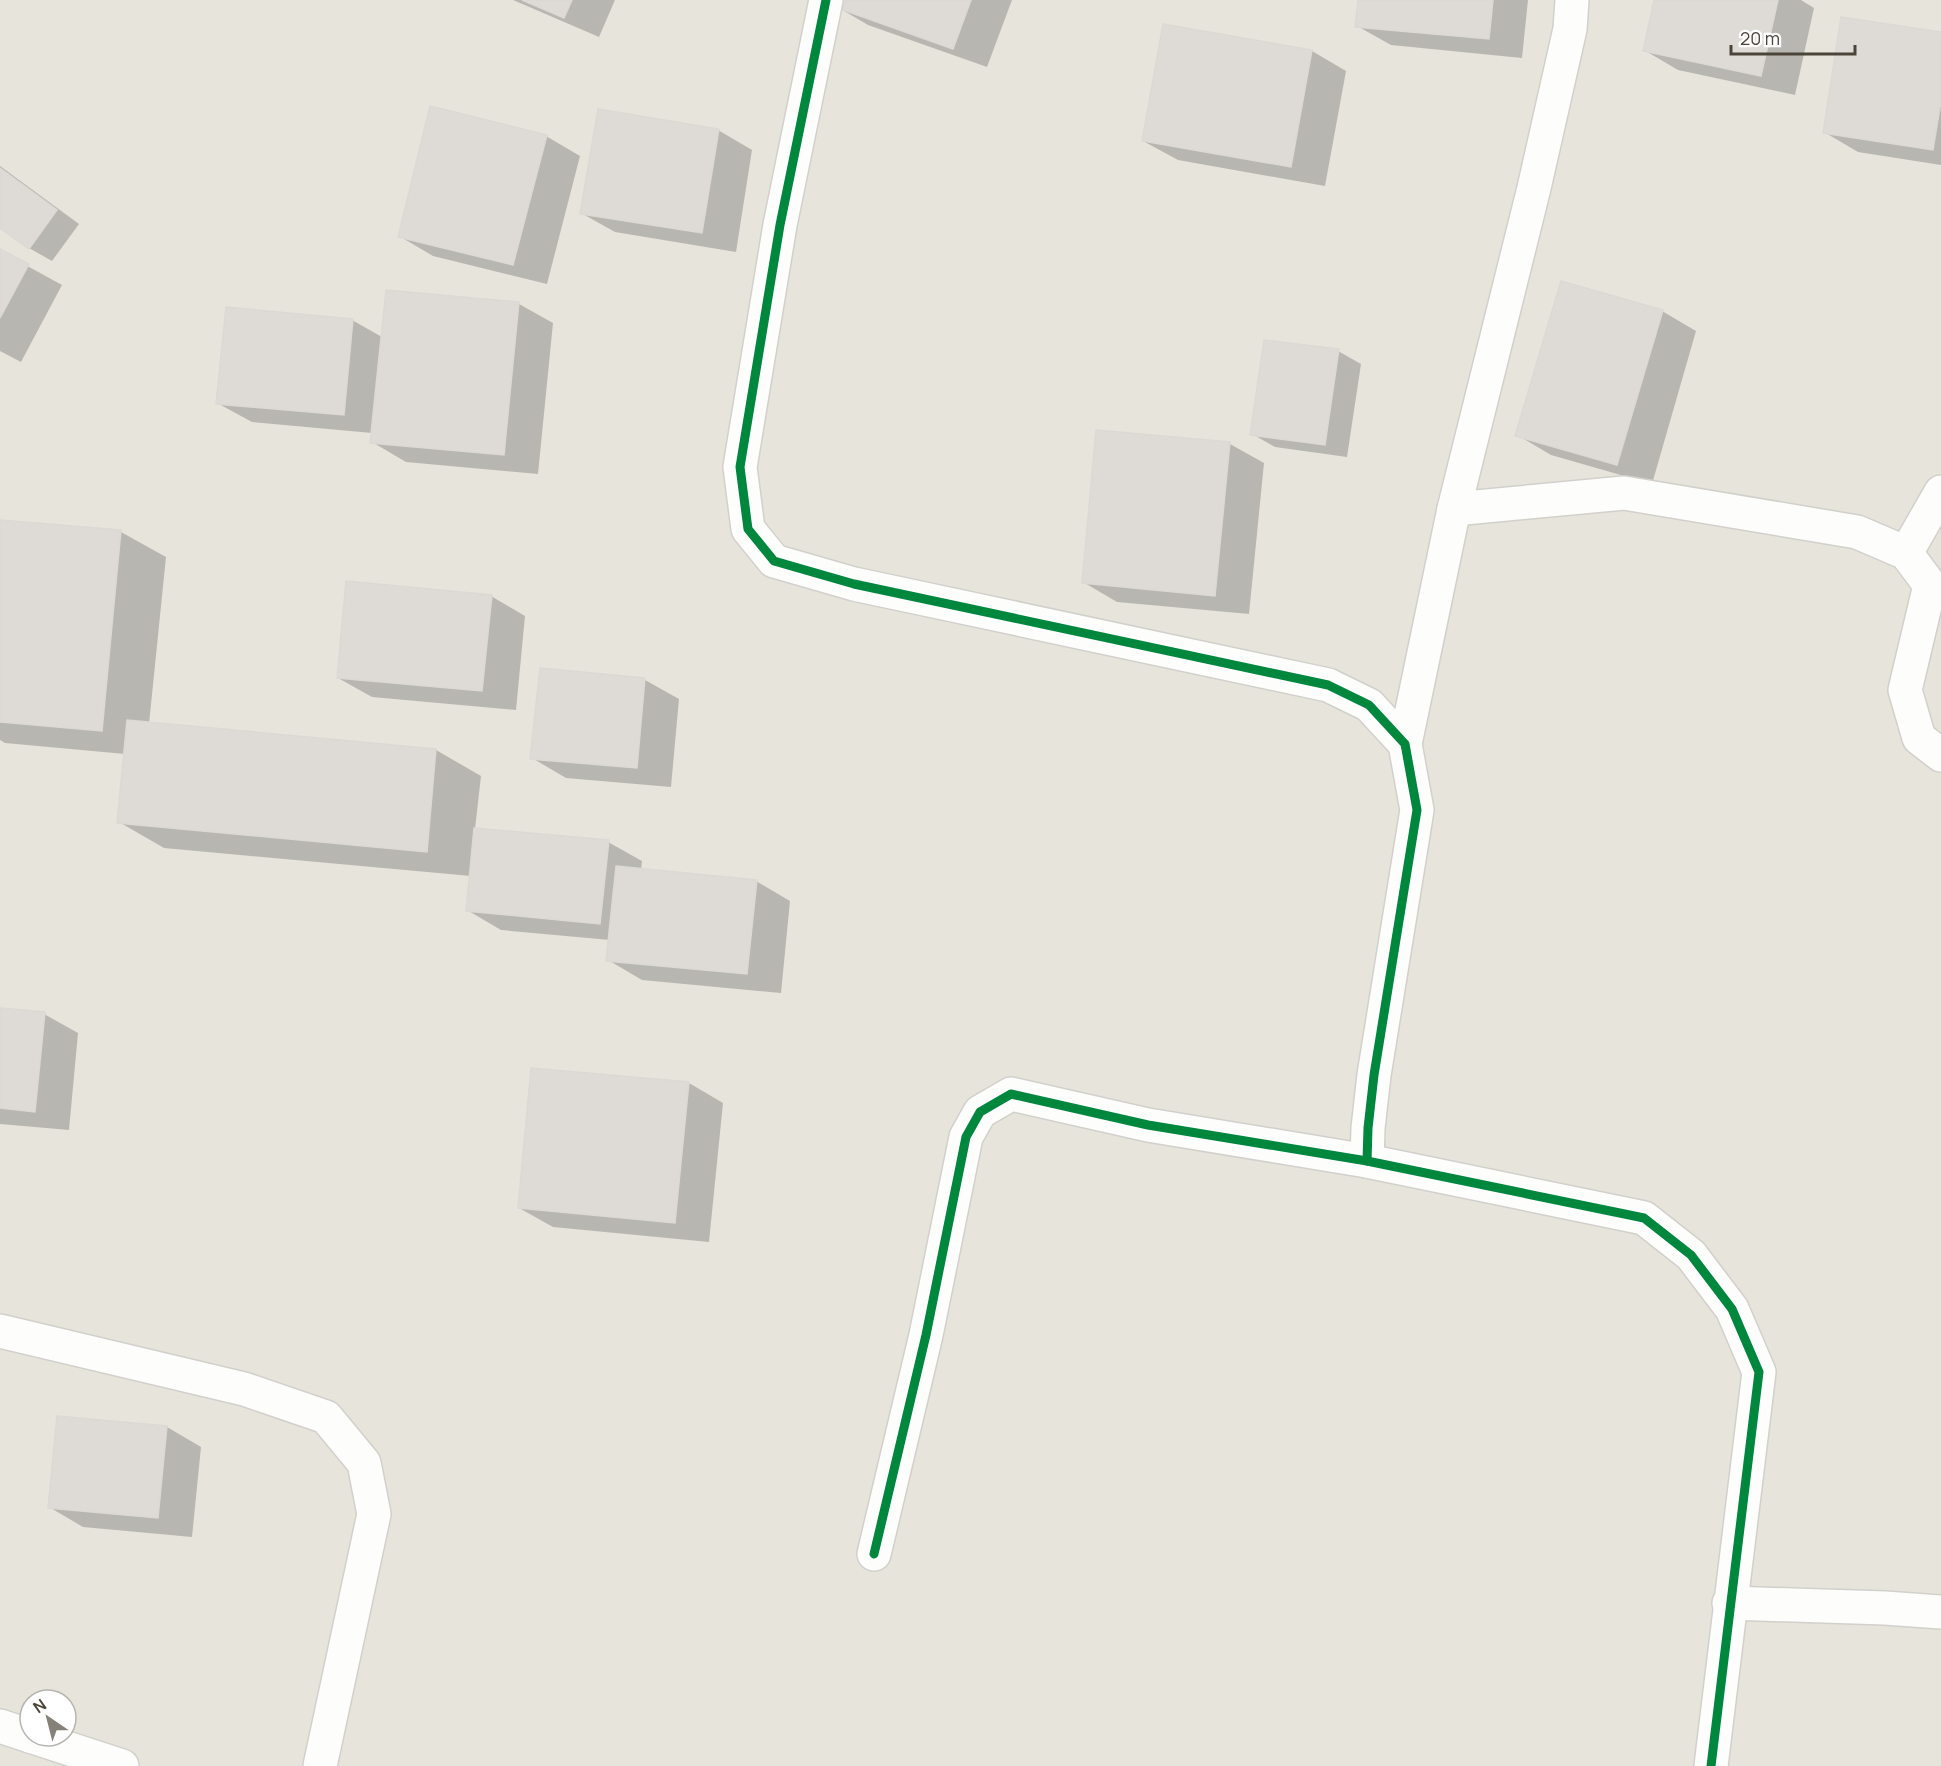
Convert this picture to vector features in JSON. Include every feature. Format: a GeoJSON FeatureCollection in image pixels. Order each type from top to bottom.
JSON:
{"type":"FeatureCollection","features":[{"type":"Feature","properties":{"kind":"street"},"geometry":{"type":"LineString","coordinates":[[826,0],[780,225],[740,467],[748,529],[774,561],[854,584],[1328,685],[1369,705],[1405,744]]}},
{"type":"Feature","properties":{"kind":"street"},"geometry":{"type":"LineString","coordinates":[[1367,1161],[1374,1075],[1417,810],[1405,744],[1454,508],[1534,188],[1570,29],[1572,0]]}},
{"type":"Feature","properties":{"kind":"street"},"geometry":{"type":"LineString","coordinates":[[1906,553],[1941,492]]}},
{"type":"Feature","properties":{"kind":"street"},"geometry":{"type":"LineString","coordinates":[[1454,508],[1624,493],[1857,532],[1906,553],[1930,585],[1905,690],[1920,738],[1941,755]]}},
{"type":"Feature","properties":{"kind":"street"},"geometry":{"type":"LineString","coordinates":[[874,1554],[926,1335],[966,1137],[981,1112],[1011,1094],[1148,1125],[1367,1161],[1644,1218],[1691,1255],[1732,1309],[1759,1372],[1711,1766]]}},
{"type":"Feature","properties":{"kind":"street"},"geometry":{"type":"LineString","coordinates":[[0,1331],[244,1389],[326,1417],[364,1463],[374,1514],[320,1766]]}},
{"type":"Feature","properties":{"kind":"street"},"geometry":{"type":"LineString","coordinates":[[1729,1604],[1885,1608],[1941,1612]]}},
{"type":"Feature","properties":{"kind":"street"},"geometry":{"type":"LineString","coordinates":[[0,1726],[18,1732]]}},
{"type":"Feature","properties":{"kind":"street"},"geometry":{"type":"LineString","coordinates":[[67,1748],[122,1766]]}},
{"type":"Feature","properties":{"kind":"shaded area"},"geometry":{"type":"Polygon","coordinates":[[[0,0],[1941,0],[1941,1766],[0,1766],[0,0]]]}},
{"type":"Feature","properties":{"kind":"building"},"geometry":{"type":"Polygon","coordinates":[[[522,0],[572,0],[564,18],[522,0]]]}},
{"type":"Feature","properties":{"kind":"building"},"geometry":{"type":"Polygon","coordinates":[[[834,0],[971,0],[953,49],[832,6],[834,0]]]}},
{"type":"Feature","properties":{"kind":"building"},"geometry":{"type":"Polygon","coordinates":[[[1358,0],[1493,0],[1489,39],[1355,27],[1358,0]]]}},
{"type":"Feature","properties":{"kind":"building"},"geometry":{"type":"Polygon","coordinates":[[[1654,0],[1778,0],[1761,76],[1643,51],[1654,0]]]}},
{"type":"Feature","properties":{"kind":"building"},"geometry":{"type":"Polygon","coordinates":[[[1841,17],[1941,32],[1941,101],[1933,150],[1823,133],[1841,17]]]}},
{"type":"Feature","properties":{"kind":"building"},"geometry":{"type":"Polygon","coordinates":[[[1163,24],[1312,50],[1291,167],[1142,141],[1163,24]]]}},
{"type":"Feature","properties":{"kind":"building"},"geometry":{"type":"Polygon","coordinates":[[[430,106],[547,135],[513,265],[398,237],[430,106]]]}},
{"type":"Feature","properties":{"kind":"building"},"geometry":{"type":"Polygon","coordinates":[[[598,109],[719,129],[702,233],[580,214],[598,109]]]}},
{"type":"Feature","properties":{"kind":"building"},"geometry":{"type":"Polygon","coordinates":[[[0,168],[57,210],[29,249],[0,228],[0,168]]]}},
{"type":"Feature","properties":{"kind":"building"},"geometry":{"type":"Polygon","coordinates":[[[0,249],[29,264],[0,318],[0,249]]]}},
{"type":"Feature","properties":{"kind":"building"},"geometry":{"type":"Polygon","coordinates":[[[1561,281],[1663,310],[1617,465],[1515,436],[1561,281]]]}},
{"type":"Feature","properties":{"kind":"building"},"geometry":{"type":"Polygon","coordinates":[[[386,290],[519,302],[504,455],[370,443],[386,290]]]}},
{"type":"Feature","properties":{"kind":"building"},"geometry":{"type":"Polygon","coordinates":[[[226,307],[353,319],[344,415],[216,404],[226,307]]]}},
{"type":"Feature","properties":{"kind":"building"},"geometry":{"type":"Polygon","coordinates":[[[1264,340],[1339,349],[1325,445],[1250,435],[1264,340]]]}},
{"type":"Feature","properties":{"kind":"building"},"geometry":{"type":"Polygon","coordinates":[[[1096,430],[1230,442],[1215,596],[1082,583],[1096,430]]]}},
{"type":"Feature","properties":{"kind":"building"},"geometry":{"type":"Polygon","coordinates":[[[0,520],[121,530],[102,731],[0,722],[0,520]]]}},
{"type":"Feature","properties":{"kind":"building"},"geometry":{"type":"Polygon","coordinates":[[[346,581],[492,595],[482,691],[337,678],[346,581]]]}},
{"type":"Feature","properties":{"kind":"building"},"geometry":{"type":"Polygon","coordinates":[[[540,668],[645,678],[637,768],[530,759],[540,668]]]}},
{"type":"Feature","properties":{"kind":"building"},"geometry":{"type":"Polygon","coordinates":[[[127,720],[436,749],[427,852],[117,823],[127,720]]]}},
{"type":"Feature","properties":{"kind":"building"},"geometry":{"type":"Polygon","coordinates":[[[474,828],[609,840],[600,924],[466,911],[474,828]]]}},
{"type":"Feature","properties":{"kind":"building"},"geometry":{"type":"Polygon","coordinates":[[[616,866],[757,880],[747,974],[606,961],[616,866]]]}},
{"type":"Feature","properties":{"kind":"building"},"geometry":{"type":"Polygon","coordinates":[[[0,1008],[45,1012],[35,1112],[0,1108],[0,1008]]]}},
{"type":"Feature","properties":{"kind":"building"},"geometry":{"type":"Polygon","coordinates":[[[531,1068],[689,1082],[675,1223],[518,1208],[531,1068]]]}},
{"type":"Feature","properties":{"kind":"building"},"geometry":{"type":"Polygon","coordinates":[[[57,1416],[167,1426],[158,1518],[48,1508],[57,1416]]]}},
{"type":"Feature","properties":{"kind":"cycle path"},"geometry":{"type":"LineString","coordinates":[[826,0],[780,225],[740,467],[748,529],[774,561],[854,584],[1328,685],[1369,705],[1405,744],[1417,810],[1374,1075],[1367,1161]]}},
{"type":"Feature","properties":{"kind":"cycle path"},"geometry":{"type":"LineString","coordinates":[[874,1554],[926,1335],[966,1137],[980,1112],[1011,1094],[1148,1125],[1367,1161],[1644,1218],[1691,1255],[1732,1309],[1759,1372],[1711,1766]]}}]}
